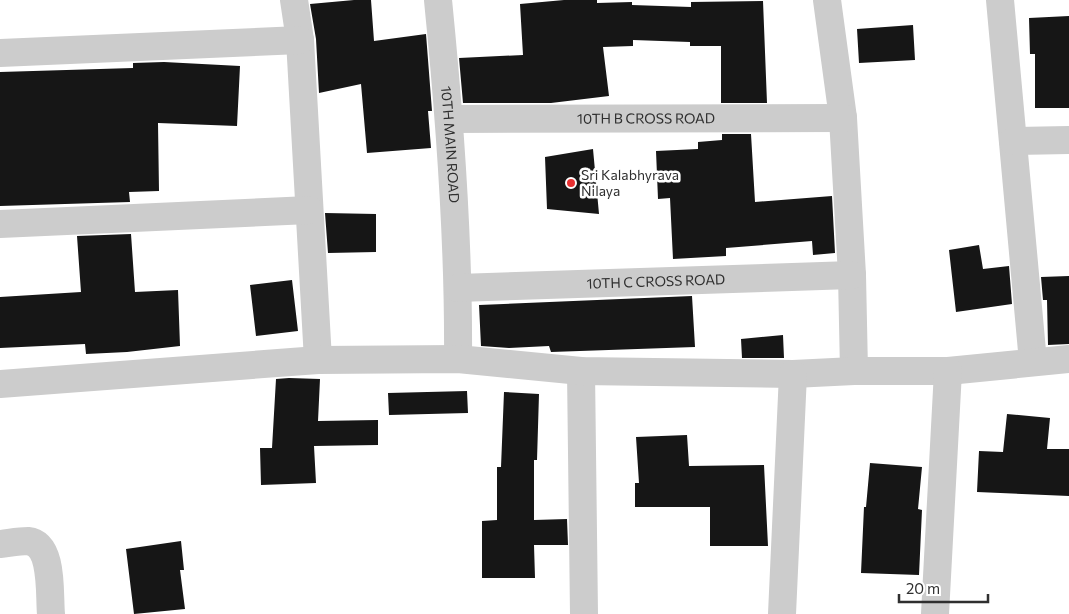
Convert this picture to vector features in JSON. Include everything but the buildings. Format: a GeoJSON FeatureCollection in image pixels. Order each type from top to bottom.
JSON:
{"type":"FeatureCollection","features":[{"type":"Feature","properties":{"kind":"street"},"geometry":{"type":"LineString","coordinates":[[294,0],[300,40],[318,360]]}},
{"type":"Feature","properties":{"kind":"street","name":"10TH MAIN ROAD"},"geometry":{"type":"LineString","coordinates":[[438,0],[450,119],[458,288],[458,359]]}},
{"type":"Feature","properties":{"kind":"street"},"geometry":{"type":"LineString","coordinates":[[827,0],[843,118],[852,275],[854,371]]}},
{"type":"Feature","properties":{"kind":"street"},"geometry":{"type":"LineString","coordinates":[[1000,0],[1033,362]]}},
{"type":"Feature","properties":{"kind":"street"},"geometry":{"type":"LineString","coordinates":[[0,52],[300,40]]}},
{"type":"Feature","properties":{"kind":"street","name":"10TH B CROSS ROAD"},"geometry":{"type":"LineString","coordinates":[[450,119],[843,118]]}},
{"type":"Feature","properties":{"kind":"street"},"geometry":{"type":"LineString","coordinates":[[1013,141],[1069,140]]}},
{"type":"Feature","properties":{"kind":"street"},"geometry":{"type":"LineString","coordinates":[[0,224],[309,210]]}},
{"type":"Feature","properties":{"kind":"street","name":"10TH C CROSS ROAD"},"geometry":{"type":"LineString","coordinates":[[458,288],[852,275]]}},
{"type":"Feature","properties":{"kind":"street"},"geometry":{"type":"LineString","coordinates":[[0,384],[318,360],[458,359],[581,371],[793,374],[854,371],[948,371],[1069,358]]}},
{"type":"Feature","properties":{"kind":"street"},"geometry":{"type":"LineString","coordinates":[[581,371],[584,614]]}},
{"type":"Feature","properties":{"kind":"street"},"geometry":{"type":"LineString","coordinates":[[936,614],[948,371]]}},
{"type":"Feature","properties":{"kind":"street"},"geometry":{"type":"LineString","coordinates":[[782,614],[793,374]]}},
{"type":"Feature","properties":{"kind":"street"},"geometry":{"type":"LineString","coordinates":[[0,544],[28,541],[40,546],[47,556],[51,614]]}},
{"type":"Feature","properties":{"kind":"place","name":"Sri Kalabhyrava Nilaya"},"geometry":{"type":"Point","coordinates":[571,183]}}]}
